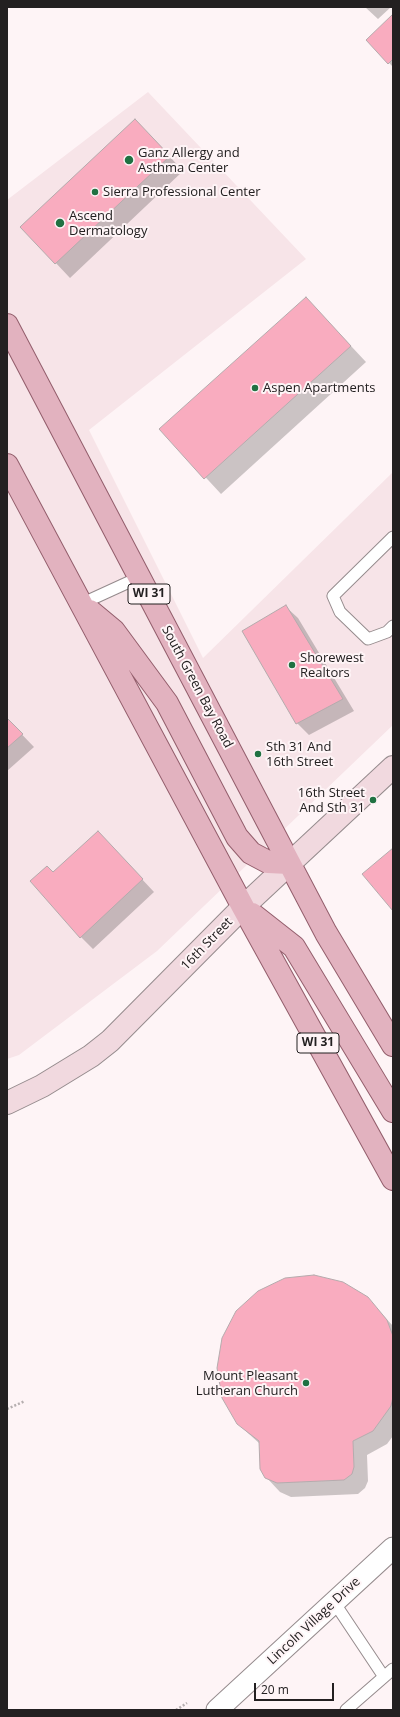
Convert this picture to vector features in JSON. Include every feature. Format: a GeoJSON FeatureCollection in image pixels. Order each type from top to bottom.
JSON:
{"type":"FeatureCollection","features":[{"type":"Feature","properties":{"kind":"main road","name":"South Green Bay Road"},"geometry":{"type":"LineString","coordinates":[[7,324],[326,933],[393,1045]]}},
{"type":"Feature","properties":{"kind":"main road","name":"WI 31"},"geometry":{"type":"LineString","coordinates":[[7,465],[243,907],[393,1179]]}},
{"type":"Feature","properties":{"kind":"main road"},"geometry":{"type":"LineString","coordinates":[[81,604],[114,631],[167,703],[237,837],[251,853],[268,862],[289,863]]}},
{"type":"Feature","properties":{"kind":"main road"},"geometry":{"type":"LineString","coordinates":[[243,907],[294,947],[393,1111]]}},
{"type":"Feature","properties":{"kind":"street","name":"16th Street"},"geometry":{"type":"LineString","coordinates":[[7,1103],[42,1086],[90,1056],[110,1041],[243,907],[393,767]]}},
{"type":"Feature","properties":{"kind":"street","name":"Lincoln Village Drive"},"geometry":{"type":"LineString","coordinates":[[217,1710],[393,1548]]}},
{"type":"Feature","properties":{"kind":"lane"},"geometry":{"type":"LineString","coordinates":[[393,537],[333,596],[340,612],[368,639],[386,632],[393,626]]}},
{"type":"Feature","properties":{"kind":"lane"},"geometry":{"type":"LineString","coordinates":[[81,604],[140,577]]}},
{"type":"Feature","properties":{"kind":"lane"},"geometry":{"type":"LineString","coordinates":[[334,1602],[384,1677]]}},
{"type":"Feature","properties":{"kind":"lane"},"geometry":{"type":"LineString","coordinates":[[346,1710],[393,1669]]}},
{"type":"Feature","properties":{"kind":"path"},"geometry":{"type":"LineString","coordinates":[[7,1409],[25,1401]]}},
{"type":"Feature","properties":{"kind":"path"},"geometry":{"type":"LineString","coordinates":[[176,1710],[186,1704]]}},
{"type":"Feature","properties":{"kind":"shaded area"},"geometry":{"type":"Polygon","coordinates":[[[148,92],[306,259],[89,430],[203,658],[393,472],[393,725],[157,951],[19,1055],[7,1059],[7,200],[148,92]]]}},
{"type":"Feature","properties":{"kind":"building"},"geometry":{"type":"Polygon","coordinates":[[[393,14],[393,59],[388,64],[366,40],[393,14]]]}},
{"type":"Feature","properties":{"kind":"building","name":"Sierra Professional Center"},"geometry":{"type":"Polygon","coordinates":[[[135,119],[170,156],[55,264],[20,227],[135,119]]]}},
{"type":"Feature","properties":{"kind":"building","name":"Aspen Apartments"},"geometry":{"type":"Polygon","coordinates":[[[306,297],[351,346],[204,479],[159,429],[306,297]]]}},
{"type":"Feature","properties":{"kind":"building","name":"Shorewest Realtors"},"geometry":{"type":"Polygon","coordinates":[[[286,605],[343,699],[296,724],[242,631],[286,605]]]}},
{"type":"Feature","properties":{"kind":"building"},"geometry":{"type":"Polygon","coordinates":[[[7,718],[23,734],[7,748],[7,718]]]}},
{"type":"Feature","properties":{"kind":"building"},"geometry":{"type":"Polygon","coordinates":[[[98,831],[143,879],[80,938],[30,881],[47,866],[53,872],[98,831]]]}},
{"type":"Feature","properties":{"kind":"building"},"geometry":{"type":"Polygon","coordinates":[[[393,848],[393,911],[362,874],[393,848]]]}},
{"type":"Feature","properties":{"kind":"building","name":"Mount Pleasant Lutheran Church"},"geometry":{"type":"Polygon","coordinates":[[[314,1275],[343,1282],[368,1297],[387,1320],[393,1336],[393,1397],[391,1406],[373,1431],[353,1441],[354,1467],[352,1474],[344,1480],[277,1483],[265,1478],[260,1469],[259,1441],[237,1424],[222,1398],[217,1368],[222,1338],[236,1311],[258,1291],[285,1278],[314,1275]]]}},
{"type":"Feature","properties":{"kind":"place","name":"Ganz Allergy and Asthma Center"},"geometry":{"type":"Point","coordinates":[129,160]}},
{"type":"Feature","properties":{"kind":"place","name":"Sierra Professional Center"},"geometry":{"type":"Point","coordinates":[95,192]}},
{"type":"Feature","properties":{"kind":"place","name":"Ascend Dermatology"},"geometry":{"type":"Point","coordinates":[60,223]}},
{"type":"Feature","properties":{"kind":"place","name":"Aspen Apartments"},"geometry":{"type":"Point","coordinates":[255,388]}},
{"type":"Feature","properties":{"kind":"place","name":"Shorewest Realtors"},"geometry":{"type":"Point","coordinates":[292,665]}},
{"type":"Feature","properties":{"kind":"place","name":"Sth 31 And 16th Street"},"geometry":{"type":"Point","coordinates":[258,754]}},
{"type":"Feature","properties":{"kind":"place","name":"16th Street And Sth 31"},"geometry":{"type":"Point","coordinates":[373,800]}},
{"type":"Feature","properties":{"kind":"place","name":"Mount Pleasant Lutheran Church"},"geometry":{"type":"Point","coordinates":[306,1383]}}]}
